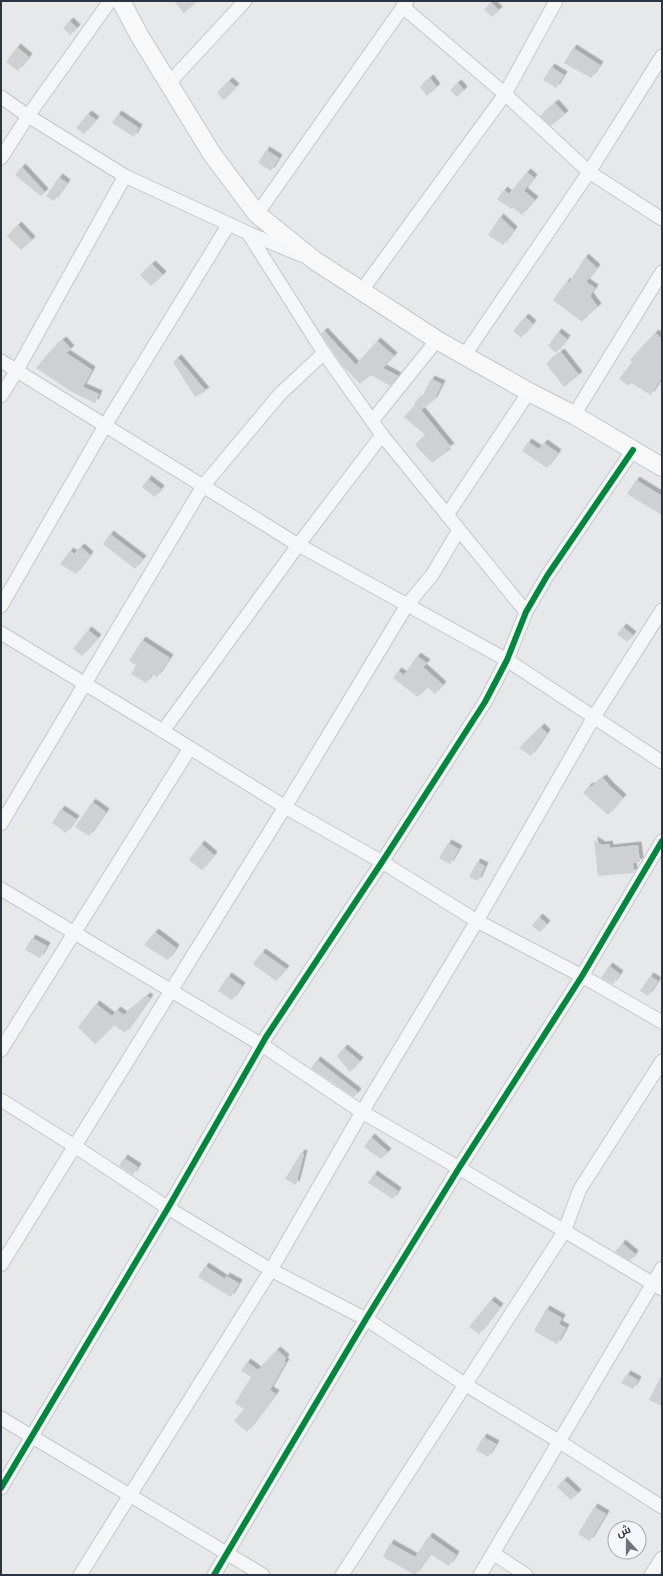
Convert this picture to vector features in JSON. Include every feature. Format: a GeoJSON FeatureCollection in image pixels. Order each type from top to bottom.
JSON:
{"type":"FeatureCollection","features":[{"type":"Feature","properties":{"kind":"main road"},"geometry":{"type":"LineString","coordinates":[[121,1],[212,154],[257,214],[314,260],[437,340],[529,392],[574,415],[662,466]]}},
{"type":"Feature","properties":{"kind":"street"},"geometry":{"type":"LineString","coordinates":[[1,158],[28,116],[110,1]]}},
{"type":"Feature","properties":{"kind":"street"},"geometry":{"type":"LineString","coordinates":[[169,83],[245,1]]}},
{"type":"Feature","properties":{"kind":"street"},"geometry":{"type":"LineString","coordinates":[[362,290],[505,94],[556,1]]}},
{"type":"Feature","properties":{"kind":"street"},"geometry":{"type":"LineString","coordinates":[[257,214],[405,4],[589,172],[662,220]]}},
{"type":"Feature","properties":{"kind":"street"},"geometry":{"type":"LineString","coordinates":[[464,356],[589,172],[662,56]]}},
{"type":"Feature","properties":{"kind":"street"},"geometry":{"type":"LineString","coordinates":[[1,97],[28,116],[125,176],[248,233],[314,260]]}},
{"type":"Feature","properties":{"kind":"street"},"geometry":{"type":"LineString","coordinates":[[1,396],[125,176]]}},
{"type":"Feature","properties":{"kind":"street"},"geometry":{"type":"LineString","coordinates":[[1,606],[106,424],[229,224]]}},
{"type":"Feature","properties":{"kind":"street"},"geometry":{"type":"LineString","coordinates":[[248,233],[324,353],[382,435],[526,612]]}},
{"type":"Feature","properties":{"kind":"street"},"geometry":{"type":"LineString","coordinates":[[574,415],[662,272]]}},
{"type":"Feature","properties":{"kind":"street"},"geometry":{"type":"LineString","coordinates":[[372,421],[437,340]]}},
{"type":"Feature","properties":{"kind":"street"},"geometry":{"type":"LineString","coordinates":[[1,824],[203,486],[280,394],[324,353]]}},
{"type":"Feature","properties":{"kind":"street"},"geometry":{"type":"LineString","coordinates":[[1,360],[299,544],[507,660],[662,762]]}},
{"type":"Feature","properties":{"kind":"street"},"geometry":{"type":"LineString","coordinates":[[447,515],[529,392]]}},
{"type":"Feature","properties":{"kind":"street"},"geometry":{"type":"LineString","coordinates":[[163,731],[299,544],[382,435]]}},
{"type":"Feature","properties":{"kind":"street"},"geometry":{"type":"LineString","coordinates":[[1,1488],[168,1208],[262,1045],[485,702],[507,660],[526,612],[547,576],[633,450]]}},
{"type":"Feature","properties":{"kind":"street"},"geometry":{"type":"LineString","coordinates":[[1,1265],[172,991],[407,605],[432,575],[459,530]]}},
{"type":"Feature","properties":{"kind":"street"},"geometry":{"type":"LineString","coordinates":[[80,1575],[271,1270],[362,1112],[476,922],[594,717],[662,610]]}},
{"type":"Feature","properties":{"kind":"street"},"geometry":{"type":"LineString","coordinates":[[1,634],[163,731],[285,807],[382,862],[476,922],[582,976],[662,1022]]}},
{"type":"Feature","properties":{"kind":"street"},"geometry":{"type":"LineString","coordinates":[[1,1050],[190,748]]}},
{"type":"Feature","properties":{"kind":"street"},"geometry":{"type":"LineString","coordinates":[[214,1575],[366,1319],[458,1168],[582,976],[662,841]]}},
{"type":"Feature","properties":{"kind":"street"},"geometry":{"type":"LineString","coordinates":[[1,889],[262,1045],[362,1112],[657,1286]]}},
{"type":"Feature","properties":{"kind":"street"},"geometry":{"type":"LineString","coordinates":[[342,1575],[564,1232],[580,1189],[662,1061]]}},
{"type":"Feature","properties":{"kind":"street"},"geometry":{"type":"LineString","coordinates":[[1,1100],[76,1146],[168,1208],[271,1270],[366,1319],[466,1385],[560,1442],[662,1507]]}},
{"type":"Feature","properties":{"kind":"street"},"geometry":{"type":"LineString","coordinates":[[480,1575],[560,1442],[657,1286],[662,1268]]}},
{"type":"Feature","properties":{"kind":"street"},"geometry":{"type":"LineString","coordinates":[[1,1418],[263,1575]]}},
{"type":"Feature","properties":{"kind":"street"},"geometry":{"type":"LineString","coordinates":[[493,1553],[526,1575]]}},
{"type":"Feature","properties":{"kind":"street"},"geometry":{"type":"LineString","coordinates":[[651,1575],[662,1558]]}},
{"type":"Feature","properties":{"kind":"building"},"geometry":{"type":"Polygon","coordinates":[[[174,1],[198,1],[184,13],[174,1]]]}},
{"type":"Feature","properties":{"kind":"building"},"geometry":{"type":"Polygon","coordinates":[[[491,2],[499,10],[492,17],[484,10],[491,2]]]}},
{"type":"Feature","properties":{"kind":"building"},"geometry":{"type":"Polygon","coordinates":[[[70,21],[77,28],[70,35],[63,28],[70,21]]]}},
{"type":"Feature","properties":{"kind":"building"},"geometry":{"type":"Polygon","coordinates":[[[17,47],[29,57],[18,71],[6,62],[17,47]]]}},
{"type":"Feature","properties":{"kind":"building"},"geometry":{"type":"Polygon","coordinates":[[[573,48],[600,65],[591,78],[564,63],[573,48]]]}},
{"type":"Feature","properties":{"kind":"building"},"geometry":{"type":"Polygon","coordinates":[[[551,67],[564,75],[556,88],[543,80],[551,67]]]}},
{"type":"Feature","properties":{"kind":"building"},"geometry":{"type":"Polygon","coordinates":[[[430,78],[437,87],[427,96],[420,87],[430,78]]]}},
{"type":"Feature","properties":{"kind":"building"},"geometry":{"type":"Polygon","coordinates":[[[229,81],[236,87],[224,100],[217,93],[229,81]]]}},
{"type":"Feature","properties":{"kind":"building"},"geometry":{"type":"Polygon","coordinates":[[[458,83],[464,90],[457,97],[450,90],[458,83]]]}},
{"type":"Feature","properties":{"kind":"building"},"geometry":{"type":"Polygon","coordinates":[[[555,103],[565,114],[551,126],[540,116],[555,103]]]}},
{"type":"Feature","properties":{"kind":"building"},"geometry":{"type":"Polygon","coordinates":[[[88,114],[96,120],[84,134],[76,128],[88,114]]]}},
{"type":"Feature","properties":{"kind":"building"},"geometry":{"type":"Polygon","coordinates":[[[118,114],[139,128],[134,137],[112,123],[118,114]]]}},
{"type":"Feature","properties":{"kind":"building"},"geometry":{"type":"Polygon","coordinates":[[[266,150],[279,158],[271,171],[258,163],[266,150]]]}},
{"type":"Feature","properties":{"kind":"building"},"geometry":{"type":"Polygon","coordinates":[[[22,167],[45,192],[41,196],[15,175],[22,167]]]}},
{"type":"Feature","properties":{"kind":"building"},"geometry":{"type":"Polygon","coordinates":[[[527,172],[534,178],[524,191],[535,200],[522,215],[512,207],[511,209],[497,199],[504,190],[509,194],[527,172]]]}},
{"type":"Feature","properties":{"kind":"building"},"geometry":{"type":"Polygon","coordinates":[[[59,177],[67,183],[54,201],[46,196],[59,177]]]}},
{"type":"Feature","properties":{"kind":"building"},"geometry":{"type":"Polygon","coordinates":[[[500,217],[514,230],[503,245],[488,235],[500,217]]]}},
{"type":"Feature","properties":{"kind":"building"},"geometry":{"type":"Polygon","coordinates":[[[18,225],[32,240],[21,250],[7,236],[18,225]]]}},
{"type":"Feature","properties":{"kind":"building"},"geometry":{"type":"Polygon","coordinates":[[[585,257],[597,268],[586,282],[595,288],[590,296],[598,307],[582,322],[553,300],[567,281],[569,283],[585,257]]]}},
{"type":"Feature","properties":{"kind":"building"},"geometry":{"type":"Polygon","coordinates":[[[152,264],[163,275],[151,286],[140,275],[152,264]]]}},
{"type":"Feature","properties":{"kind":"building"},"geometry":{"type":"Polygon","coordinates":[[[525,317],[533,324],[521,338],[513,331],[525,317]]]}},
{"type":"Feature","properties":{"kind":"building"},"geometry":{"type":"Polygon","coordinates":[[[324,331],[356,365],[377,341],[394,356],[383,368],[398,376],[390,386],[371,375],[360,384],[343,366],[331,349],[321,334],[324,331]]]}},
{"type":"Feature","properties":{"kind":"building"},"geometry":{"type":"Polygon","coordinates":[[[558,332],[567,339],[556,353],[548,346],[558,332]]]}},
{"type":"Feature","properties":{"kind":"building"},"geometry":{"type":"Polygon","coordinates":[[[655,333],[662,339],[662,377],[651,395],[631,383],[629,386],[619,379],[632,362],[630,360],[655,333]]]}},
{"type":"Feature","properties":{"kind":"building"},"geometry":{"type":"Polygon","coordinates":[[[63,340],[71,349],[66,353],[92,370],[83,387],[99,394],[95,403],[72,392],[36,368],[54,347],[63,340]]]}},
{"type":"Feature","properties":{"kind":"building"},"geometry":{"type":"Polygon","coordinates":[[[561,352],[579,375],[564,387],[546,364],[561,352]]]}},
{"type":"Feature","properties":{"kind":"building"},"geometry":{"type":"Polygon","coordinates":[[[178,358],[206,391],[195,397],[173,362],[178,358]]]}},
{"type":"Feature","properties":{"kind":"building"},"geometry":{"type":"Polygon","coordinates":[[[431,379],[442,384],[434,400],[421,410],[451,447],[446,450],[447,452],[432,463],[415,445],[425,435],[404,417],[415,405],[414,403],[422,397],[431,379]]]}},
{"type":"Feature","properties":{"kind":"building"},"geometry":{"type":"Polygon","coordinates":[[[528,442],[539,449],[544,443],[558,453],[547,468],[522,451],[528,442]]]}},
{"type":"Feature","properties":{"kind":"building"},"geometry":{"type":"Polygon","coordinates":[[[148,479],[161,489],[155,497],[142,487],[148,479]]]}},
{"type":"Feature","properties":{"kind":"building"},"geometry":{"type":"Polygon","coordinates":[[[636,480],[662,496],[662,515],[627,494],[636,480]]]}},
{"type":"Feature","properties":{"kind":"building"},"geometry":{"type":"Polygon","coordinates":[[[110,534],[143,559],[135,569],[103,544],[110,534]]]}},
{"type":"Feature","properties":{"kind":"building"},"geometry":{"type":"Polygon","coordinates":[[[81,547],[90,555],[76,574],[60,564],[70,551],[74,554],[81,547]]]}},
{"type":"Feature","properties":{"kind":"building"},"geometry":{"type":"Polygon","coordinates":[[[623,627],[633,635],[627,642],[617,634],[623,627]]]}},
{"type":"Feature","properties":{"kind":"building"},"geometry":{"type":"Polygon","coordinates":[[[88,630],[98,638],[82,656],[73,649],[88,630]]]}},
{"type":"Feature","properties":{"kind":"building"},"geometry":{"type":"Polygon","coordinates":[[[142,640],[170,658],[157,677],[152,674],[146,683],[131,674],[136,665],[129,661],[142,640]]]}},
{"type":"Feature","properties":{"kind":"building"},"geometry":{"type":"Polygon","coordinates":[[[417,656],[427,663],[423,667],[443,685],[435,694],[427,687],[418,697],[393,678],[398,671],[404,675],[417,656]]]}},
{"type":"Feature","properties":{"kind":"building"},"geometry":{"type":"Polygon","coordinates":[[[541,727],[547,733],[531,756],[519,748],[541,727]]]}},
{"type":"Feature","properties":{"kind":"building"},"geometry":{"type":"Polygon","coordinates":[[[603,778],[623,798],[608,815],[583,793],[589,786],[591,787],[603,778]]]}},
{"type":"Feature","properties":{"kind":"building"},"geometry":{"type":"Polygon","coordinates":[[[92,802],[106,812],[89,836],[75,827],[92,802]]]}},
{"type":"Feature","properties":{"kind":"building"},"geometry":{"type":"Polygon","coordinates":[[[61,809],[76,819],[66,833],[52,823],[61,809]]]}},
{"type":"Feature","properties":{"kind":"building"},"geometry":{"type":"Polygon","coordinates":[[[594,840],[602,845],[609,844],[610,848],[638,845],[640,862],[633,863],[634,873],[598,876],[594,840]]]}},
{"type":"Feature","properties":{"kind":"building"},"geometry":{"type":"Polygon","coordinates":[[[448,843],[459,849],[450,864],[439,858],[448,843]]]}},
{"type":"Feature","properties":{"kind":"building"},"geometry":{"type":"Polygon","coordinates":[[[201,844],[214,855],[202,870],[189,860],[201,844]]]}},
{"type":"Feature","properties":{"kind":"building"},"geometry":{"type":"Polygon","coordinates":[[[477,862],[485,866],[478,881],[469,877],[477,862]]]}},
{"type":"Feature","properties":{"kind":"building"},"geometry":{"type":"Polygon","coordinates":[[[539,917],[547,924],[540,932],[532,926],[539,917]]]}},
{"type":"Feature","properties":{"kind":"building"},"geometry":{"type":"Polygon","coordinates":[[[155,932],[176,948],[168,960],[144,945],[155,932]]]}},
{"type":"Feature","properties":{"kind":"building"},"geometry":{"type":"Polygon","coordinates":[[[32,938],[47,946],[40,958],[25,950],[32,938]]]}},
{"type":"Feature","properties":{"kind":"building"},"geometry":{"type":"Polygon","coordinates":[[[262,952],[286,969],[276,981],[253,964],[262,952]]]}},
{"type":"Feature","properties":{"kind":"building"},"geometry":{"type":"Polygon","coordinates":[[[609,966],[620,974],[613,984],[601,978],[609,966]]]}},
{"type":"Feature","properties":{"kind":"building"},"geometry":{"type":"Polygon","coordinates":[[[228,976],[242,986],[232,1000],[218,991],[228,976]]]}},
{"type":"Feature","properties":{"kind":"building"},"geometry":{"type":"Polygon","coordinates":[[[650,976],[658,981],[648,996],[640,991],[650,976]]]}},
{"type":"Feature","properties":{"kind":"building"},"geometry":{"type":"Polygon","coordinates":[[[147,996],[150,998],[125,1033],[114,1025],[95,1044],[78,1027],[96,1004],[112,1016],[117,1010],[124,1015],[147,996]]]}},
{"type":"Feature","properties":{"kind":"building"},"geometry":{"type":"Polygon","coordinates":[[[344,1048],[360,1061],[350,1072],[337,1056],[344,1048]]]}},
{"type":"Feature","properties":{"kind":"building"},"geometry":{"type":"Polygon","coordinates":[[[317,1060],[358,1092],[354,1097],[311,1068],[317,1060]]]}},
{"type":"Feature","properties":{"kind":"building"},"geometry":{"type":"Polygon","coordinates":[[[371,1137],[388,1152],[381,1159],[364,1147],[371,1137]]]}},
{"type":"Feature","properties":{"kind":"building"},"geometry":{"type":"Polygon","coordinates":[[[301,1153],[304,1154],[296,1185],[285,1179],[301,1153]]]}},
{"type":"Feature","properties":{"kind":"building"},"geometry":{"type":"Polygon","coordinates":[[[124,1158],[138,1167],[133,1175],[119,1166],[124,1158]]]}},
{"type":"Feature","properties":{"kind":"building"},"geometry":{"type":"Polygon","coordinates":[[[374,1174],[398,1191],[393,1199],[368,1183],[374,1174]]]}},
{"type":"Feature","properties":{"kind":"building"},"geometry":{"type":"Polygon","coordinates":[[[622,1243],[635,1254],[630,1261],[615,1252],[622,1243]]]}},
{"type":"Feature","properties":{"kind":"building"},"geometry":{"type":"Polygon","coordinates":[[[205,1266],[225,1279],[226,1276],[239,1283],[231,1297],[198,1277],[205,1266]]]}},
{"type":"Feature","properties":{"kind":"building"},"geometry":{"type":"Polygon","coordinates":[[[491,1300],[500,1307],[479,1334],[469,1327],[491,1300]]]}},
{"type":"Feature","properties":{"kind":"building"},"geometry":{"type":"Polygon","coordinates":[[[546,1309],[562,1318],[559,1324],[566,1328],[557,1344],[534,1331],[546,1309]]]}},
{"type":"Feature","properties":{"kind":"building"},"geometry":{"type":"Polygon","coordinates":[[[277,1350],[286,1358],[284,1361],[286,1362],[270,1390],[276,1394],[247,1432],[234,1421],[244,1409],[235,1403],[251,1377],[241,1371],[247,1362],[258,1370],[277,1350]]]}},
{"type":"Feature","properties":{"kind":"building"},"geometry":{"type":"Polygon","coordinates":[[[627,1374],[638,1380],[633,1389],[621,1383],[627,1374]]]}},
{"type":"Feature","properties":{"kind":"building"},"geometry":{"type":"Polygon","coordinates":[[[662,1374],[662,1406],[649,1400],[662,1374]]]}},
{"type":"Feature","properties":{"kind":"building"},"geometry":{"type":"Polygon","coordinates":[[[483,1437],[496,1444],[488,1457],[476,1450],[483,1437]]]}},
{"type":"Feature","properties":{"kind":"building"},"geometry":{"type":"Polygon","coordinates":[[[564,1480],[578,1493],[571,1500],[557,1487],[564,1480]]]}},
{"type":"Feature","properties":{"kind":"building"},"geometry":{"type":"Polygon","coordinates":[[[594,1507],[606,1514],[590,1541],[578,1534],[594,1507]]]}},
{"type":"Feature","properties":{"kind":"building"},"geometry":{"type":"Polygon","coordinates":[[[429,1536],[456,1555],[449,1566],[430,1554],[415,1575],[383,1557],[390,1543],[415,1557],[429,1536]]]}},
{"type":"Feature","properties":{"kind":"cycle path"},"geometry":{"type":"LineString","coordinates":[[1,1488],[168,1208],[266,1037],[382,862],[485,702],[507,660],[526,612],[547,576],[633,450]]}},
{"type":"Feature","properties":{"kind":"cycle path"},"geometry":{"type":"LineString","coordinates":[[214,1575],[366,1319],[459,1168],[582,976],[662,841]]}}]}
